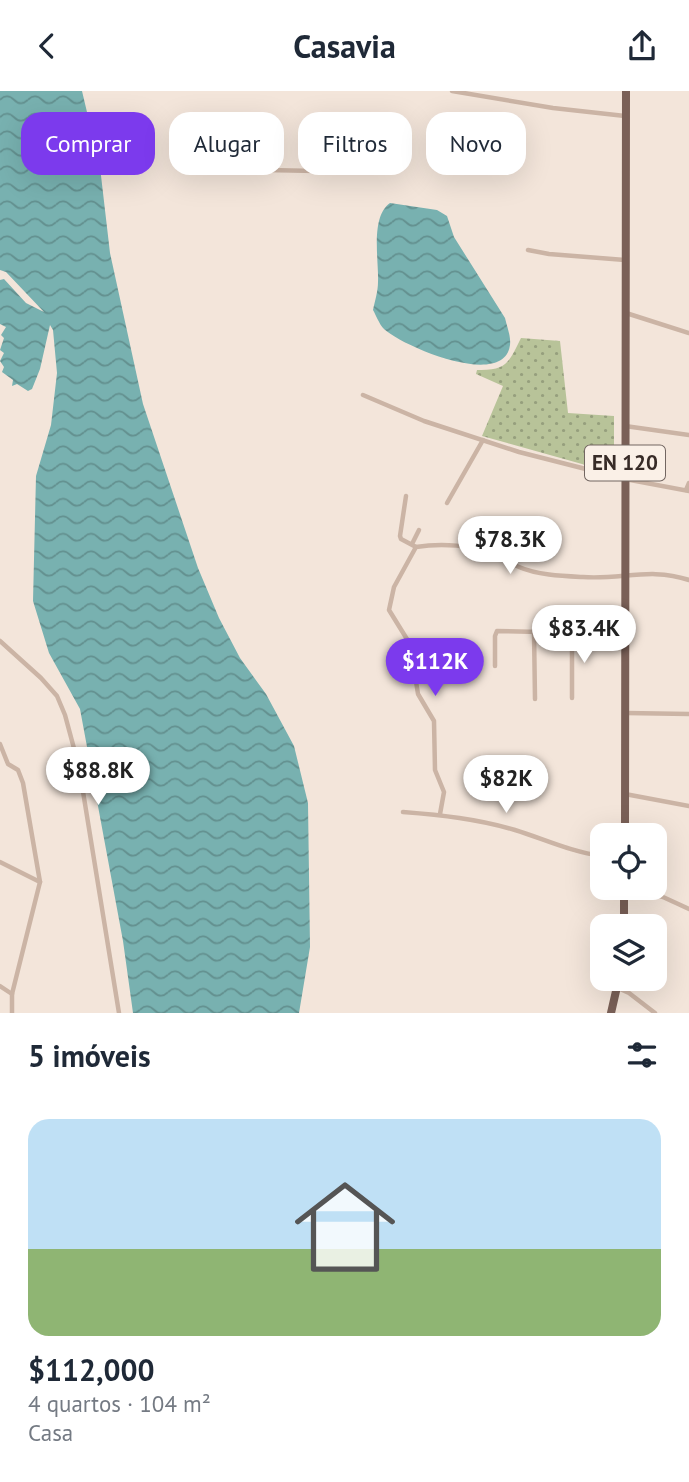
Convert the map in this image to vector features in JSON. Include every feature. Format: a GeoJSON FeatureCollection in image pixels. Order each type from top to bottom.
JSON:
{"type":"FeatureCollection","features":[{"type":"Feature","properties":{"kind":"main road","name":"EN 120"},"geometry":{"type":"LineString","coordinates":[[625,823],[626,91]]}},
{"type":"Feature","properties":{"kind":"main road"},"geometry":{"type":"LineString","coordinates":[[611,1013],[616,991]]}},
{"type":"Feature","properties":{"kind":"street"},"geometry":{"type":"LineString","coordinates":[[452,91],[553,108],[626,116]]}},
{"type":"Feature","properties":{"kind":"street"},"geometry":{"type":"LineString","coordinates":[[528,250],[626,260]]}},
{"type":"Feature","properties":{"kind":"street"},"geometry":{"type":"LineString","coordinates":[[626,313],[689,333]]}},
{"type":"Feature","properties":{"kind":"street"},"geometry":{"type":"LineString","coordinates":[[363,395],[396,411],[519,452],[625,479],[688,490],[689,483]]}},
{"type":"Feature","properties":{"kind":"street"},"geometry":{"type":"LineString","coordinates":[[625,426],[689,435]]}},
{"type":"Feature","properties":{"kind":"street"},"geometry":{"type":"LineString","coordinates":[[447,503],[483,440]]}},
{"type":"Feature","properties":{"kind":"street"},"geometry":{"type":"LineString","coordinates":[[406,496],[400,536],[414,545],[451,545],[496,555],[519,567],[583,577],[626,577],[647,573],[689,580]]}},
{"type":"Feature","properties":{"kind":"street"},"geometry":{"type":"LineString","coordinates":[[419,530],[394,587],[389,610],[410,644],[418,694],[434,721],[435,770],[444,792],[440,814]]}},
{"type":"Feature","properties":{"kind":"street"},"geometry":{"type":"LineString","coordinates":[[495,666],[497,631],[626,634]]}},
{"type":"Feature","properties":{"kind":"street"},"geometry":{"type":"LineString","coordinates":[[534,631],[535,699]]}},
{"type":"Feature","properties":{"kind":"street"},"geometry":{"type":"LineString","coordinates":[[572,632],[572,698]]}},
{"type":"Feature","properties":{"kind":"street"},"geometry":{"type":"LineString","coordinates":[[0,641],[57,696],[65,715],[79,767],[119,1013]]}},
{"type":"Feature","properties":{"kind":"street"},"geometry":{"type":"LineString","coordinates":[[626,713],[689,714]]}},
{"type":"Feature","properties":{"kind":"street"},"geometry":{"type":"LineString","coordinates":[[0,744],[8,764],[18,770],[23,783],[40,882],[12,994],[12,1013]]}},
{"type":"Feature","properties":{"kind":"street"},"geometry":{"type":"LineString","coordinates":[[625,795],[689,806]]}},
{"type":"Feature","properties":{"kind":"street"},"geometry":{"type":"LineString","coordinates":[[403,812],[440,814],[513,829],[564,848],[590,853]]}},
{"type":"Feature","properties":{"kind":"street"},"geometry":{"type":"LineString","coordinates":[[0,862],[40,882]]}},
{"type":"Feature","properties":{"kind":"street"},"geometry":{"type":"LineString","coordinates":[[667,899],[689,909]]}},
{"type":"Feature","properties":{"kind":"street"},"geometry":{"type":"LineString","coordinates":[[0,986],[12,994]]}},
{"type":"Feature","properties":{"kind":"street"},"geometry":{"type":"LineString","coordinates":[[624,991],[654,1013]]}},
{"type":"Feature","properties":{"kind":"green space"},"geometry":{"type":"Polygon","coordinates":[[[521,338],[560,341],[568,413],[614,416],[614,473],[482,436],[503,386],[476,374],[477,370],[501,367],[510,359],[521,338]]]}},
{"type":"Feature","properties":{"kind":"water"},"geometry":{"type":"Polygon","coordinates":[[[0,91],[82,91],[87,112],[21,112],[21,175],[101,175],[110,253],[143,404],[198,568],[219,618],[240,658],[266,694],[294,746],[308,803],[310,947],[299,1013],[133,1013],[123,941],[80,709],[49,653],[33,601],[36,476],[51,425],[57,373],[53,330],[50,325],[40,369],[32,389],[28,391],[17,384],[12,386],[13,380],[2,372],[4,367],[0,361],[4,353],[0,350],[4,338],[1,335],[6,327],[0,324],[0,280],[4,279],[26,303],[44,312],[6,272],[0,270],[0,91]]]}},
{"type":"Feature","properties":{"kind":"water"},"geometry":{"type":"Polygon","coordinates":[[[390,203],[437,210],[447,216],[454,237],[505,318],[510,345],[504,358],[490,364],[452,360],[410,345],[382,327],[373,310],[378,285],[377,240],[380,218],[390,203]]]}}]}
